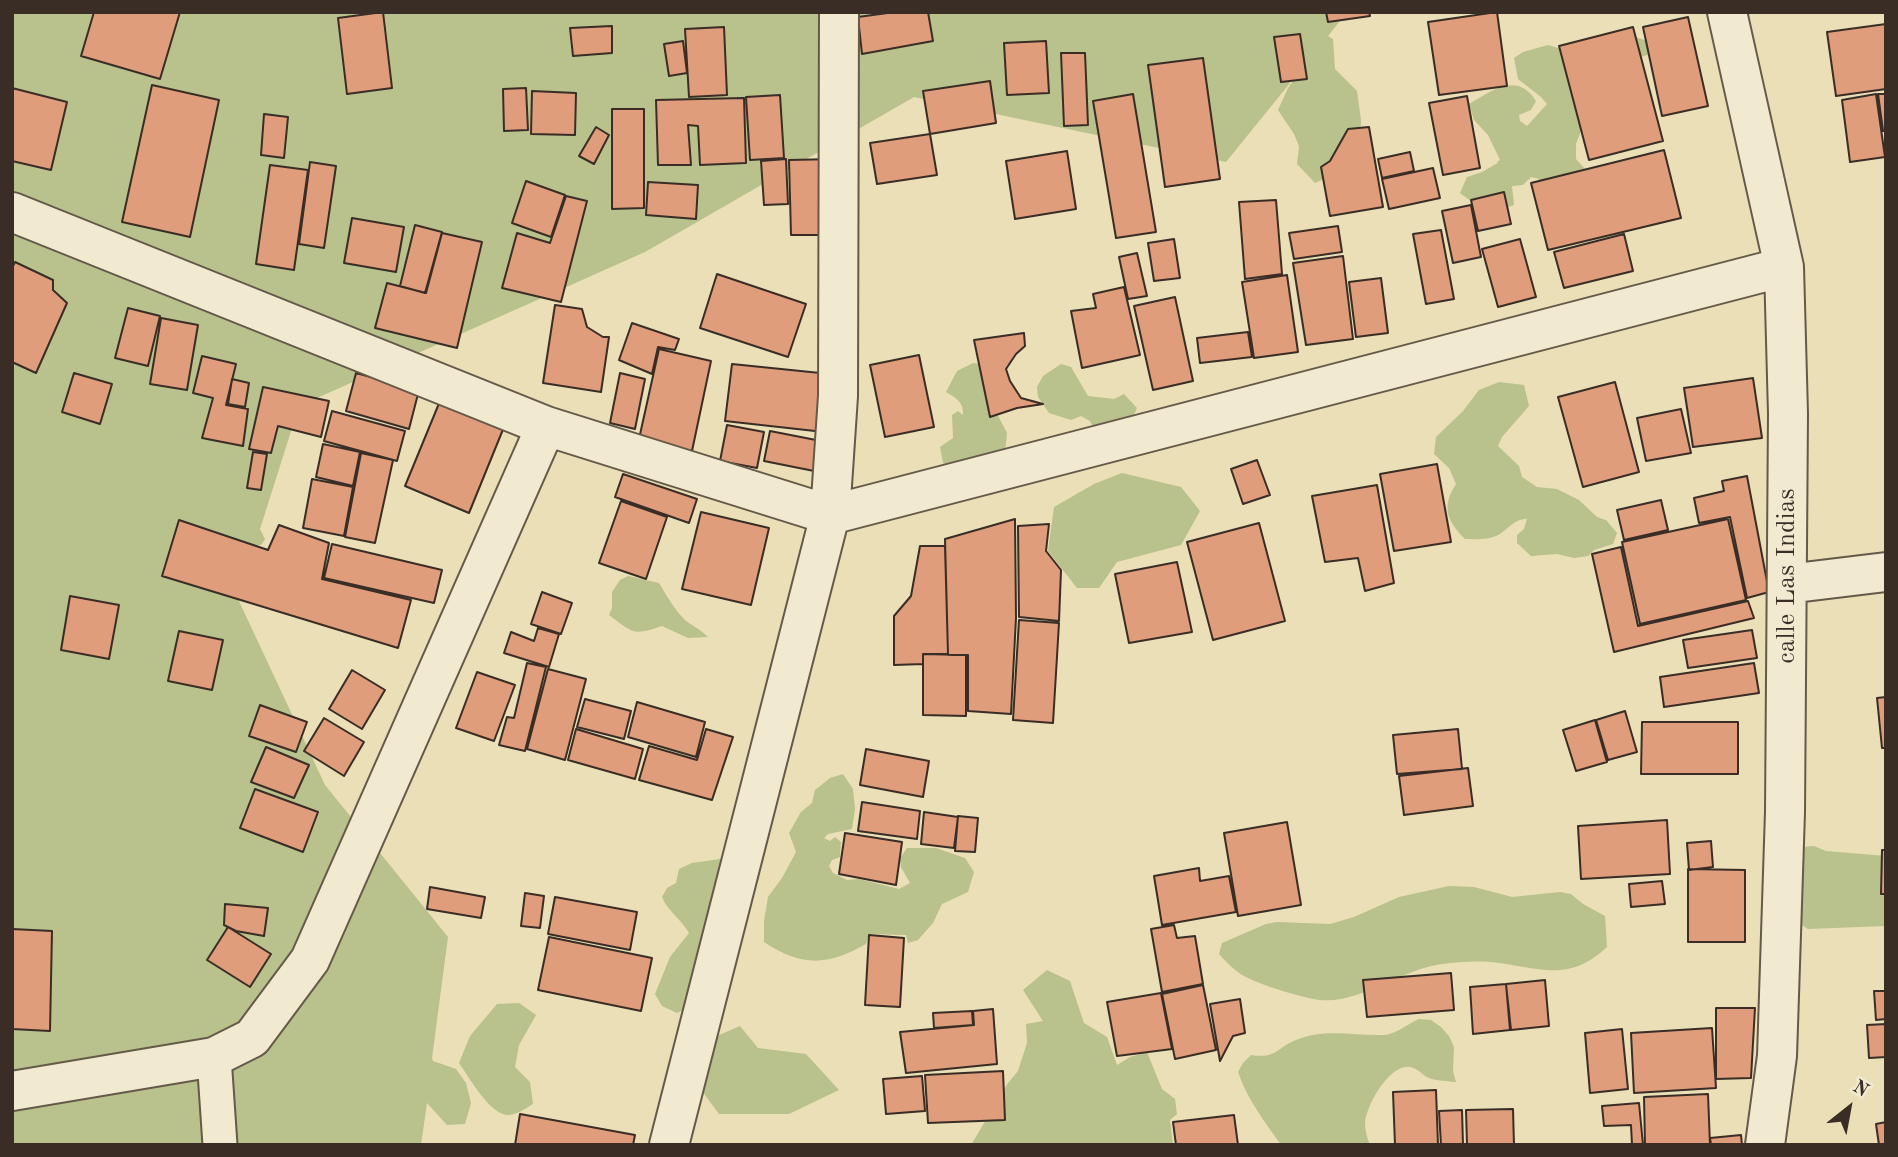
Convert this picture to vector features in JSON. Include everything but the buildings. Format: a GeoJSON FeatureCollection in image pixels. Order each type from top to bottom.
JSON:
{"type":"FeatureCollection","features":[{"type":"Feature","properties":{"kind":"street"},"geometry":{"type":"LineString","coordinates":[[669,1145],[830,515],[838,396],[839,12]]}},
{"type":"Feature","properties":{"kind":"street","name":"calle Las Indias"},"geometry":{"type":"LineString","coordinates":[[1727,12],[1784,267],[1788,414],[1785,812],[1777,1056],[1765,1145]]}},
{"type":"Feature","properties":{"kind":"street"},"geometry":{"type":"LineString","coordinates":[[12,212],[546,426],[830,515],[1784,267]]}},
{"type":"Feature","properties":{"kind":"street"},"geometry":{"type":"LineString","coordinates":[[12,1091],[215,1057],[252,1038],[310,960],[546,426]]}},
{"type":"Feature","properties":{"kind":"street"},"geometry":{"type":"LineString","coordinates":[[1787,584],[1886,572]]}},
{"type":"Feature","properties":{"kind":"lane"},"geometry":{"type":"LineString","coordinates":[[215,1057],[220,1145]]}},
{"type":"Feature","properties":{"kind":"green space"},"geometry":{"type":"Polygon","coordinates":[[[12,12],[1347,12],[1328,36],[1333,39],[1335,69],[1357,91],[1361,120],[1360,139],[1326,178],[1315,183],[1297,164],[1299,146],[1278,110],[1288,88],[1303,67],[1226,162],[914,97],[645,252],[299,406],[260,529],[265,539],[261,545],[255,545],[238,599],[325,785],[448,937],[432,1058],[433,1061],[456,1069],[466,1083],[471,1103],[465,1124],[447,1125],[427,1103],[421,1145],[12,1145],[12,12]]]}},
{"type":"Feature","properties":{"kind":"green space"},"geometry":{"type":"Polygon","coordinates":[[[1635,37],[1657,44],[1655,53],[1588,71],[1587,115],[1576,144],[1576,159],[1586,170],[1556,222],[1539,215],[1534,197],[1539,179],[1531,177],[1523,185],[1512,186],[1514,205],[1478,217],[1468,207],[1472,202],[1460,193],[1467,177],[1482,172],[1500,160],[1488,135],[1474,120],[1469,104],[1504,86],[1521,87],[1536,101],[1531,110],[1519,115],[1520,121],[1527,126],[1547,104],[1518,79],[1514,58],[1523,52],[1548,45],[1568,51],[1635,37]]]}},
{"type":"Feature","properties":{"kind":"green space"},"geometry":{"type":"Polygon","coordinates":[[[973,363],[990,365],[993,406],[1007,433],[1005,453],[965,473],[943,463],[940,447],[953,438],[952,415],[958,411],[963,415],[961,404],[946,392],[957,371],[973,363]]]}},
{"type":"Feature","properties":{"kind":"green space"},"geometry":{"type":"Polygon","coordinates":[[[1061,364],[1071,367],[1088,396],[1114,399],[1124,394],[1137,408],[1133,417],[1097,435],[1090,421],[1081,416],[1071,420],[1049,413],[1038,397],[1037,387],[1043,376],[1061,364]]]}},
{"type":"Feature","properties":{"kind":"green space"},"geometry":{"type":"Polygon","coordinates":[[[1499,382],[1524,385],[1529,406],[1502,437],[1498,446],[1519,466],[1522,477],[1537,487],[1557,489],[1579,500],[1597,517],[1606,520],[1617,533],[1613,544],[1594,550],[1588,556],[1531,556],[1517,543],[1517,535],[1524,529],[1527,519],[1517,521],[1498,535],[1483,539],[1465,539],[1454,526],[1448,507],[1456,484],[1449,468],[1434,454],[1436,437],[1463,411],[1479,390],[1499,382]]]}},
{"type":"Feature","properties":{"kind":"green space"},"geometry":{"type":"Polygon","coordinates":[[[1122,473],[1181,487],[1200,511],[1181,545],[1117,562],[1099,588],[1077,588],[1048,551],[1054,507],[1094,484],[1122,473]]]}},
{"type":"Feature","properties":{"kind":"green space"},"geometry":{"type":"Polygon","coordinates":[[[628,576],[659,583],[681,616],[708,637],[688,638],[662,626],[639,632],[623,626],[609,615],[612,592],[620,580],[628,576]]]}},
{"type":"Feature","properties":{"kind":"green space"},"geometry":{"type":"Polygon","coordinates":[[[843,774],[853,789],[855,809],[852,829],[828,834],[824,838],[830,841],[835,837],[841,842],[840,857],[832,860],[829,866],[833,873],[847,880],[859,879],[899,889],[910,883],[901,867],[900,858],[907,848],[936,848],[965,858],[974,872],[968,892],[942,904],[933,923],[918,940],[908,943],[906,935],[869,934],[866,944],[827,960],[815,961],[790,956],[764,942],[768,897],[796,852],[789,833],[801,812],[812,803],[815,790],[830,778],[843,774]]]}},
{"type":"Feature","properties":{"kind":"green space"},"geometry":{"type":"Polygon","coordinates":[[[1814,846],[1826,851],[1886,856],[1886,926],[1808,929],[1786,915],[1802,847],[1814,846]]]}},
{"type":"Feature","properties":{"kind":"green space"},"geometry":{"type":"Polygon","coordinates":[[[720,859],[732,861],[688,1008],[677,1013],[662,1006],[655,994],[670,957],[689,933],[662,897],[667,888],[676,883],[679,869],[692,863],[720,859]]]}},
{"type":"Feature","properties":{"kind":"green space"},"geometry":{"type":"Polygon","coordinates":[[[1449,886],[1474,887],[1512,897],[1560,892],[1571,894],[1605,916],[1607,947],[1579,966],[1565,969],[1538,969],[1485,962],[1442,964],[1411,972],[1366,992],[1335,1000],[1304,997],[1255,981],[1236,971],[1219,954],[1222,943],[1266,924],[1330,924],[1354,917],[1399,897],[1449,886]]]}},
{"type":"Feature","properties":{"kind":"green space"},"geometry":{"type":"Polygon","coordinates":[[[1047,970],[1070,981],[1084,1023],[1107,1037],[1117,1065],[1130,1057],[1147,1052],[1162,1089],[1175,1099],[1177,1114],[1170,1120],[1173,1145],[971,1145],[1018,1071],[1027,1043],[1026,1024],[1043,1021],[1023,990],[1047,970]]]}},
{"type":"Feature","properties":{"kind":"green space"},"geometry":{"type":"Polygon","coordinates":[[[519,1003],[536,1015],[519,1045],[515,1067],[530,1082],[533,1104],[518,1113],[508,1115],[494,1109],[487,1102],[459,1063],[470,1036],[497,1004],[519,1003]]]}},
{"type":"Feature","properties":{"kind":"green space"},"geometry":{"type":"Polygon","coordinates":[[[1419,1019],[1431,1020],[1449,1036],[1454,1047],[1453,1071],[1456,1082],[1429,1078],[1410,1067],[1394,1072],[1374,1097],[1366,1116],[1365,1129],[1370,1145],[1281,1145],[1251,1101],[1238,1072],[1251,1055],[1271,1054],[1307,1036],[1329,1033],[1384,1035],[1398,1031],[1419,1019]]]}},
{"type":"Feature","properties":{"kind":"green space"},"geometry":{"type":"Polygon","coordinates":[[[740,1026],[758,1048],[806,1054],[839,1090],[789,1114],[719,1114],[696,1083],[708,1040],[740,1026]]]}}]}
